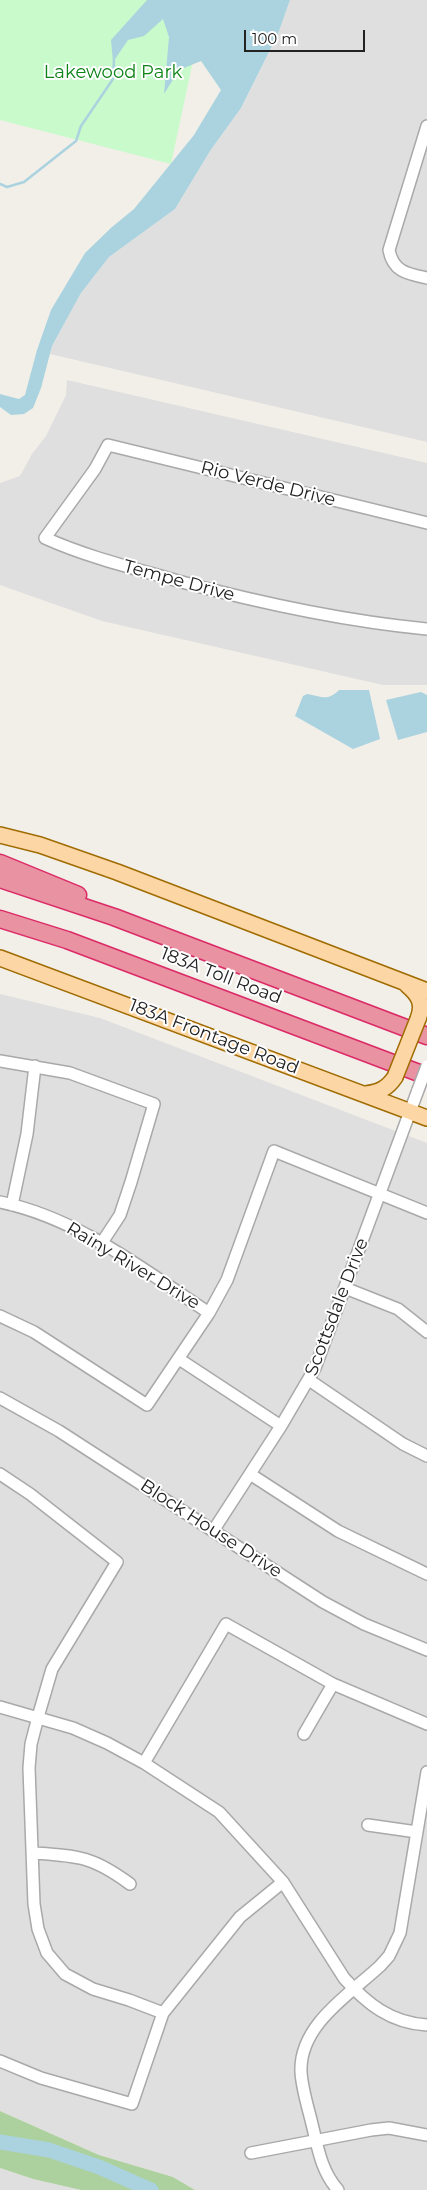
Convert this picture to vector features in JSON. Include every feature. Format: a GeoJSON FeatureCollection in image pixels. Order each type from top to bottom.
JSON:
{"type":"FeatureCollection","features":[{"type":"Feature","properties":{"kind":"highway"},"geometry":{"type":"LineString","coordinates":[[0,863],[74,893],[114,917]]}},
{"type":"Feature","properties":{"kind":"highway","name":"183A Toll Road"},"geometry":{"type":"LineString","coordinates":[[0,879],[114,917],[427,1036]]}},
{"type":"Feature","properties":{"kind":"highway","name":"183A Toll Road"},"geometry":{"type":"LineString","coordinates":[[0,919],[67,940],[427,1076]]}},
{"type":"Feature","properties":{"kind":"highway"},"geometry":{"type":"LineString","coordinates":[[379,1058],[422,1086]]}},
{"type":"Feature","properties":{"kind":"main road"},"geometry":{"type":"LineString","coordinates":[[0,835],[40,845],[117,872],[427,991]]}},
{"type":"Feature","properties":{"kind":"main road","name":"183A Frontage Road"},"geometry":{"type":"LineString","coordinates":[[0,958],[427,1118]]}},
{"type":"Feature","properties":{"kind":"main road"},"geometry":{"type":"LineString","coordinates":[[366,1094],[383,1090],[389,1086],[395,1077],[422,1011],[420,998],[402,981]]}},
{"type":"Feature","properties":{"kind":"street"},"geometry":{"type":"LineString","coordinates":[[427,126],[390,246],[390,257],[396,267],[402,272],[427,278]]}},
{"type":"Feature","properties":{"kind":"street","name":"Rio Verde Drive"},"geometry":{"type":"LineString","coordinates":[[108,445],[427,523]]}},
{"type":"Feature","properties":{"kind":"street","name":"Tempe Drive"},"geometry":{"type":"LineString","coordinates":[[108,445],[95,469],[45,538],[73,550],[124,566],[246,599],[378,624],[427,629]]}},
{"type":"Feature","properties":{"kind":"street"},"geometry":{"type":"LineString","coordinates":[[0,1061],[35,1066],[79,1076],[154,1104],[120,1215],[101,1244]]}},
{"type":"Feature","properties":{"kind":"street"},"geometry":{"type":"LineString","coordinates":[[12,1205],[27,1134],[35,1066]]}},
{"type":"Feature","properties":{"kind":"street","name":"Scottsdale Drive"},"geometry":{"type":"LineString","coordinates":[[213,1531],[309,1380],[422,1086],[427,1066]]}},
{"type":"Feature","properties":{"kind":"street"},"geometry":{"type":"LineString","coordinates":[[0,1316],[34,1332],[147,1405],[209,1313],[227,1280],[274,1151],[427,1213]]}},
{"type":"Feature","properties":{"kind":"street","name":"Rainy River Drive"},"geometry":{"type":"LineString","coordinates":[[0,1202],[73,1227],[209,1313]]}},
{"type":"Feature","properties":{"kind":"street"},"geometry":{"type":"LineString","coordinates":[[345,1288],[398,1309],[427,1332]]}},
{"type":"Feature","properties":{"kind":"street"},"geometry":{"type":"LineString","coordinates":[[178,1359],[281,1426]]}},
{"type":"Feature","properties":{"kind":"street"},"geometry":{"type":"LineString","coordinates":[[309,1380],[403,1444],[427,1456]]}},
{"type":"Feature","properties":{"kind":"street","name":"Block House Drive"},"geometry":{"type":"LineString","coordinates":[[0,1398],[59,1431],[323,1602],[364,1624],[427,1650]]}},
{"type":"Feature","properties":{"kind":"street"},"geometry":{"type":"LineString","coordinates":[[0,1474],[30,1494],[117,1562],[52,1670],[32,1744],[30,1768],[34,1904],[38,1929],[46,1954],[65,1974],[93,1989],[163,2013]]}},
{"type":"Feature","properties":{"kind":"street"},"geometry":{"type":"LineString","coordinates":[[250,1474],[338,1531],[427,1574]]}},
{"type":"Feature","properties":{"kind":"street"},"geometry":{"type":"LineString","coordinates":[[144,1763],[226,1624],[333,1684],[427,1724]]}},
{"type":"Feature","properties":{"kind":"street"},"geometry":{"type":"LineString","coordinates":[[304,1734],[333,1684]]}},
{"type":"Feature","properties":{"kind":"street"},"geometry":{"type":"LineString","coordinates":[[0,1707],[73,1728],[107,1743],[144,1763],[219,1812],[283,1882],[344,1978],[354,1990],[368,2003],[391,2016],[414,2024],[427,2025]]}},
{"type":"Feature","properties":{"kind":"street"},"geometry":{"type":"LineString","coordinates":[[338,2190],[322,2165],[302,2080],[302,2060],[306,2045],[320,2020],[380,1966],[388,1956],[400,1933],[427,1772]]}},
{"type":"Feature","properties":{"kind":"street"},"geometry":{"type":"LineString","coordinates":[[368,1825],[417,1832]]}},
{"type":"Feature","properties":{"kind":"street"},"geometry":{"type":"LineString","coordinates":[[33,1854],[84,1858],[108,1867],[130,1884]]}},
{"type":"Feature","properties":{"kind":"street"},"geometry":{"type":"LineString","coordinates":[[0,2061],[41,2078],[132,2104],[163,2013],[240,1917],[283,1882]]}},
{"type":"Feature","properties":{"kind":"street"},"geometry":{"type":"LineString","coordinates":[[251,2153],[389,2128],[427,2136]]}},
{"type":"Feature","properties":{"kind":"shaded area"},"geometry":{"type":"Polygon","coordinates":[[[290,0],[427,0],[427,442],[50,354],[52,346],[81,293],[109,257],[175,209],[210,151],[241,108],[278,34],[290,0]]]}},
{"type":"Feature","properties":{"kind":"shaded area"},"geometry":{"type":"Polygon","coordinates":[[[67,380],[427,463],[427,685],[383,685],[102,621],[0,585],[0,483],[20,476],[32,454],[46,436],[66,395],[67,380]]]}},
{"type":"Feature","properties":{"kind":"shaded area"},"geometry":{"type":"Polygon","coordinates":[[[0,994],[100,1018],[427,1143],[427,2190],[195,2190],[173,2177],[99,2155],[0,2111],[0,994]]]}},
{"type":"Feature","properties":{"kind":"shaded area"},"geometry":{"type":"Polygon","coordinates":[[[0,2168],[33,2179],[81,2190],[0,2190],[0,2168]]]}},
{"type":"Feature","properties":{"kind":"green space","name":"Lakewood Park"},"geometry":{"type":"Polygon","coordinates":[[[0,0],[206,0],[171,164],[0,120],[0,0]]]}},
{"type":"Feature","properties":{"kind":"green space"},"geometry":{"type":"Polygon","coordinates":[[[0,2111],[99,2155],[173,2177],[195,2190],[81,2190],[33,2179],[0,2168],[0,2111]]]}},
{"type":"Feature","properties":{"kind":"water"},"geometry":{"type":"Polygon","coordinates":[[[147,0],[290,0],[278,34],[241,108],[210,151],[175,209],[109,257],[81,293],[52,346],[41,388],[33,408],[24,414],[11,415],[0,407],[0,394],[19,399],[25,395],[37,350],[51,310],[85,253],[134,209],[194,135],[221,90],[201,61],[179,70],[164,94],[169,37],[163,19],[144,36],[128,40],[113,62],[111,40],[147,0]]]}},
{"type":"Feature","properties":{"kind":"water"},"geometry":{"type":"Polygon","coordinates":[[[339,690],[369,690],[380,739],[353,749],[295,716],[303,696],[307,694],[327,697],[339,690]]]}},
{"type":"Feature","properties":{"kind":"water"},"geometry":{"type":"Polygon","coordinates":[[[421,692],[427,695],[427,732],[398,740],[386,700],[421,692]]]}},
{"type":"Feature","properties":{"kind":"waterway"},"geometry":{"type":"LineString","coordinates":[[0,184],[7,187],[24,182],[76,141],[81,126],[113,79],[114,60]]}},
{"type":"Feature","properties":{"kind":"waterway"},"geometry":{"type":"LineString","coordinates":[[0,2142],[49,2150],[99,2167],[151,2190]]}}]}
